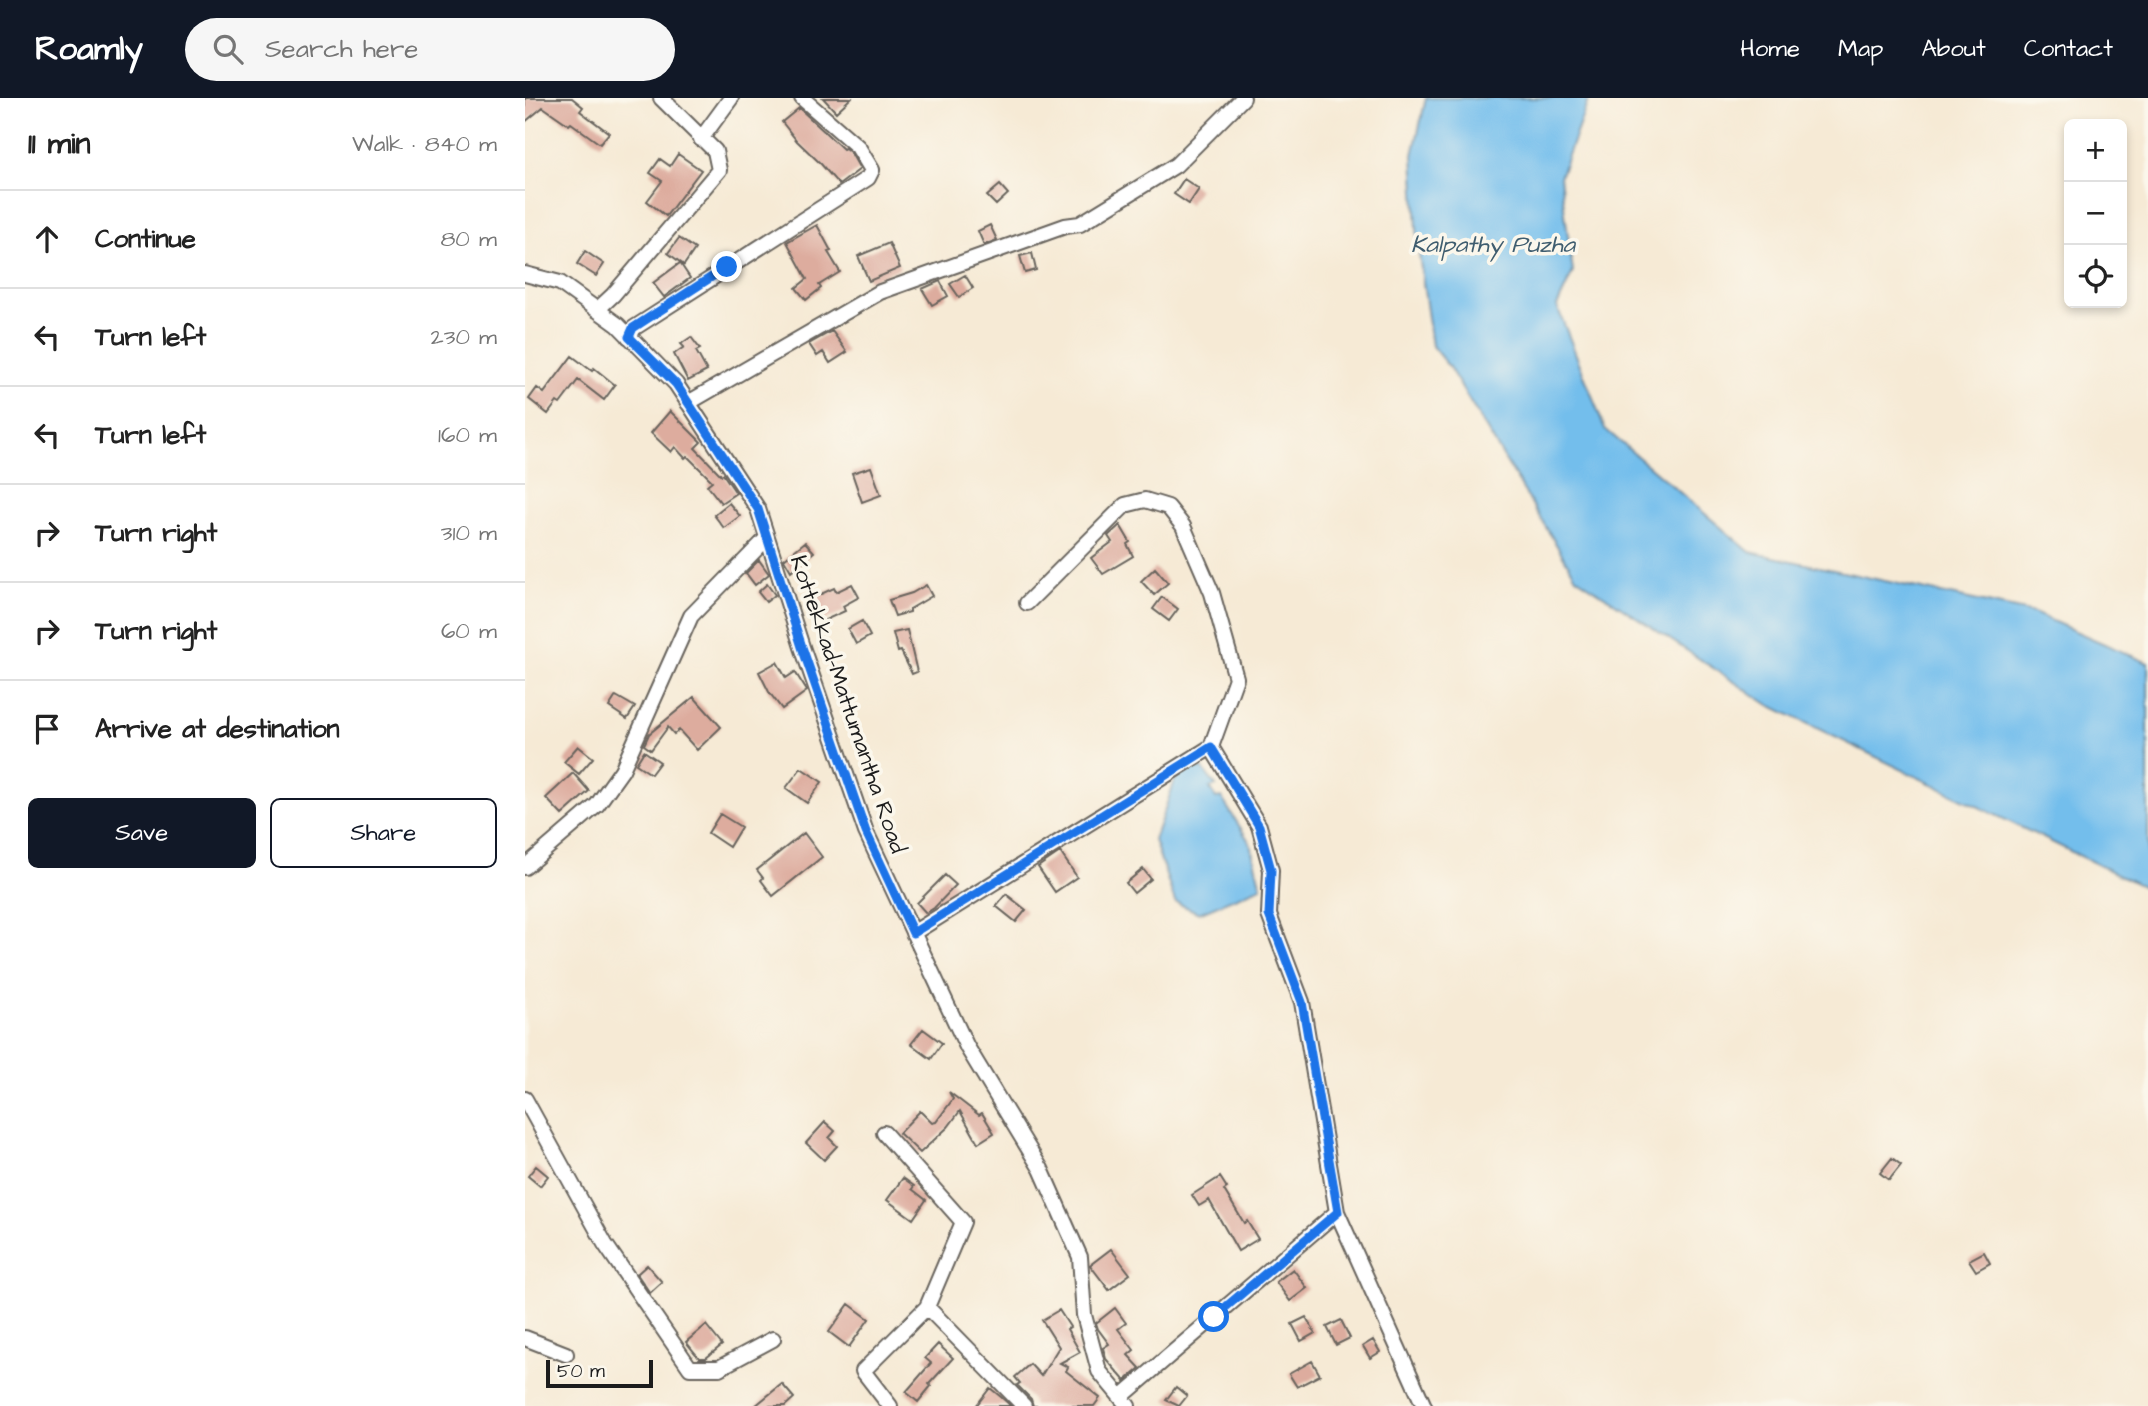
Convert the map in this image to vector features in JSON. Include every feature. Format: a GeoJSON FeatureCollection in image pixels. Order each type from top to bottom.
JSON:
{"type":"FeatureCollection","features":[{"type":"Feature","properties":{"kind":"street"},"geometry":{"type":"LineString","coordinates":[[597,310],[613,295],[719,170],[715,151],[661,98]]}},
{"type":"Feature","properties":{"kind":"street"},"geometry":{"type":"LineString","coordinates":[[701,139],[731,98]]}},
{"type":"Feature","properties":{"kind":"street"},"geometry":{"type":"LineString","coordinates":[[629,337],[633,328],[868,178],[872,170],[858,147],[802,98]]}},
{"type":"Feature","properties":{"kind":"street"},"geometry":{"type":"LineString","coordinates":[[688,403],[880,292],[1065,226],[1080,225],[1176,165],[1240,99]]}},
{"type":"Feature","properties":{"kind":"street","name":"Kottekkad-Mattumantha Road"},"geometry":{"type":"LineString","coordinates":[[525,274],[560,283],[629,337],[676,384],[758,509],[866,832],[967,1047],[1041,1170],[1080,1256],[1084,1315],[1099,1371],[1124,1402]]}},
{"type":"Feature","properties":{"kind":"street"},"geometry":{"type":"LineString","coordinates":[[913,933],[1211,747],[1236,678],[1213,593],[1182,526],[1168,507],[1145,500],[1125,505],[1027,603]]}},
{"type":"Feature","properties":{"kind":"street"},"geometry":{"type":"LineString","coordinates":[[525,867],[597,805],[622,770],[691,616],[767,538]]}},
{"type":"Feature","properties":{"kind":"street"},"geometry":{"type":"LineString","coordinates":[[1211,747],[1259,826],[1271,870],[1269,915],[1302,1002],[1338,1212],[1424,1406]]}},
{"type":"Feature","properties":{"kind":"street"},"geometry":{"type":"LineString","coordinates":[[525,1099],[605,1244],[690,1368],[719,1368],[773,1339]]}},
{"type":"Feature","properties":{"kind":"street"},"geometry":{"type":"LineString","coordinates":[[884,1133],[963,1222],[927,1307],[863,1371],[890,1406]]}},
{"type":"Feature","properties":{"kind":"street"},"geometry":{"type":"LineString","coordinates":[[1124,1402],[1338,1212]]}},
{"type":"Feature","properties":{"kind":"street"},"geometry":{"type":"LineString","coordinates":[[927,1307],[1024,1406]]}},
{"type":"Feature","properties":{"kind":"street"},"geometry":{"type":"LineString","coordinates":[[525,1338],[566,1354]]}},
{"type":"Feature","properties":{"kind":"water","name":"Kalpathy Puzha"},"geometry":{"type":"Polygon","coordinates":[[[1426,98],[1589,98],[1560,177],[1573,272],[1557,306],[1605,429],[1750,552],[2034,613],[2148,663],[2148,889],[1769,705],[1576,577],[1449,367],[1432,346],[1418,247],[1413,155],[1426,98]]]}},
{"type":"Feature","properties":{"kind":"water"},"geometry":{"type":"Polygon","coordinates":[[[1202,768],[1216,786],[1210,788],[1216,798],[1221,797],[1250,843],[1261,887],[1199,913],[1175,902],[1154,840],[1179,769],[1202,768]]]}},
{"type":"Feature","properties":{"kind":"building"},"geometry":{"type":"Polygon","coordinates":[[[525,98],[572,98],[583,107],[580,111],[609,133],[600,144],[543,107],[525,122],[525,98]]]}},
{"type":"Feature","properties":{"kind":"building"},"geometry":{"type":"Polygon","coordinates":[[[823,98],[851,98],[836,112],[823,98]]]}},
{"type":"Feature","properties":{"kind":"building"},"geometry":{"type":"Polygon","coordinates":[[[799,108],[843,149],[851,153],[860,169],[839,185],[782,122],[799,108]]]}},
{"type":"Feature","properties":{"kind":"building"},"geometry":{"type":"Polygon","coordinates":[[[678,154],[701,170],[666,216],[647,201],[662,181],[650,173],[660,159],[670,166],[678,154]]]}},
{"type":"Feature","properties":{"kind":"building"},"geometry":{"type":"Polygon","coordinates":[[[1184,179],[1199,189],[1189,204],[1174,194],[1184,179]]]}},
{"type":"Feature","properties":{"kind":"building"},"geometry":{"type":"Polygon","coordinates":[[[1000,185],[1008,194],[996,205],[987,196],[1000,185]]]}},
{"type":"Feature","properties":{"kind":"building"},"geometry":{"type":"Polygon","coordinates":[[[817,225],[840,272],[819,285],[821,288],[806,300],[796,288],[807,279],[787,242],[817,225]]]}},
{"type":"Feature","properties":{"kind":"building"},"geometry":{"type":"Polygon","coordinates":[[[990,225],[997,240],[984,245],[978,231],[990,225]]]}},
{"type":"Feature","properties":{"kind":"building"},"geometry":{"type":"Polygon","coordinates":[[[679,238],[695,249],[684,265],[668,253],[679,238]]]}},
{"type":"Feature","properties":{"kind":"building"},"geometry":{"type":"Polygon","coordinates":[[[889,243],[900,268],[869,281],[858,256],[889,243]]]}},
{"type":"Feature","properties":{"kind":"building"},"geometry":{"type":"Polygon","coordinates":[[[585,251],[604,264],[596,276],[577,264],[585,251]]]}},
{"type":"Feature","properties":{"kind":"building"},"geometry":{"type":"Polygon","coordinates":[[[1032,253],[1036,270],[1025,273],[1020,256],[1032,253]]]}},
{"type":"Feature","properties":{"kind":"building"},"geometry":{"type":"Polygon","coordinates":[[[680,263],[690,278],[664,297],[653,283],[680,263]]]}},
{"type":"Feature","properties":{"kind":"building"},"geometry":{"type":"Polygon","coordinates":[[[965,275],[973,288],[959,297],[950,284],[965,275]]]}},
{"type":"Feature","properties":{"kind":"building"},"geometry":{"type":"Polygon","coordinates":[[[940,281],[948,296],[932,305],[922,289],[940,281]]]}},
{"type":"Feature","properties":{"kind":"building"},"geometry":{"type":"Polygon","coordinates":[[[832,331],[847,352],[830,363],[823,352],[817,356],[809,344],[832,331]]]}},
{"type":"Feature","properties":{"kind":"building"},"geometry":{"type":"Polygon","coordinates":[[[691,337],[700,349],[696,351],[707,371],[688,381],[674,354],[684,347],[681,344],[691,337]]]}},
{"type":"Feature","properties":{"kind":"building"},"geometry":{"type":"Polygon","coordinates":[[[572,356],[592,371],[594,368],[615,385],[604,400],[578,380],[560,404],[557,402],[548,414],[529,399],[537,388],[544,393],[572,356]]]}},
{"type":"Feature","properties":{"kind":"building"},"geometry":{"type":"Polygon","coordinates":[[[670,411],[701,442],[695,448],[723,474],[736,493],[721,503],[707,485],[712,481],[687,456],[685,458],[675,447],[671,452],[651,433],[670,411]]]}},
{"type":"Feature","properties":{"kind":"building"},"geometry":{"type":"Polygon","coordinates":[[[871,467],[881,495],[862,502],[852,473],[871,467]]]}},
{"type":"Feature","properties":{"kind":"building"},"geometry":{"type":"Polygon","coordinates":[[[729,503],[740,516],[724,528],[714,515],[729,503]]]}},
{"type":"Feature","properties":{"kind":"building"},"geometry":{"type":"Polygon","coordinates":[[[1120,525],[1130,542],[1127,544],[1133,556],[1103,574],[1091,558],[1112,542],[1108,536],[1120,525]]]}},
{"type":"Feature","properties":{"kind":"building"},"geometry":{"type":"Polygon","coordinates":[[[805,542],[814,552],[791,571],[784,559],[805,542]]]}},
{"type":"Feature","properties":{"kind":"building"},"geometry":{"type":"Polygon","coordinates":[[[759,560],[769,574],[755,585],[746,573],[759,560]]]}},
{"type":"Feature","properties":{"kind":"building"},"geometry":{"type":"Polygon","coordinates":[[[1155,568],[1168,583],[1154,595],[1141,581],[1155,568]]]}},
{"type":"Feature","properties":{"kind":"building"},"geometry":{"type":"Polygon","coordinates":[[[767,584],[775,595],[766,602],[758,592],[767,584]]]}},
{"type":"Feature","properties":{"kind":"building"},"geometry":{"type":"Polygon","coordinates":[[[852,584],[859,597],[843,606],[845,611],[821,622],[810,599],[834,588],[836,592],[852,584]]]}},
{"type":"Feature","properties":{"kind":"building"},"geometry":{"type":"Polygon","coordinates":[[[926,585],[932,596],[910,609],[910,612],[895,616],[889,600],[912,593],[926,585]]]}},
{"type":"Feature","properties":{"kind":"building"},"geometry":{"type":"Polygon","coordinates":[[[1162,597],[1178,609],[1169,621],[1153,609],[1162,597]]]}},
{"type":"Feature","properties":{"kind":"building"},"geometry":{"type":"Polygon","coordinates":[[[862,621],[870,636],[856,644],[848,629],[862,621]]]}},
{"type":"Feature","properties":{"kind":"building"},"geometry":{"type":"Polygon","coordinates":[[[907,630],[917,672],[912,674],[901,651],[898,652],[893,633],[907,630]]]}},
{"type":"Feature","properties":{"kind":"building"},"geometry":{"type":"Polygon","coordinates":[[[777,662],[786,678],[795,672],[807,691],[782,709],[759,672],[777,662]]]}},
{"type":"Feature","properties":{"kind":"building"},"geometry":{"type":"Polygon","coordinates":[[[616,696],[635,707],[627,719],[609,707],[616,696]]]}},
{"type":"Feature","properties":{"kind":"building"},"geometry":{"type":"Polygon","coordinates":[[[694,697],[721,727],[697,750],[679,730],[674,734],[668,727],[651,750],[644,745],[649,734],[694,697]]]}},
{"type":"Feature","properties":{"kind":"building"},"geometry":{"type":"Polygon","coordinates":[[[578,746],[593,758],[579,774],[564,762],[578,746]]]}},
{"type":"Feature","properties":{"kind":"building"},"geometry":{"type":"Polygon","coordinates":[[[644,751],[660,762],[651,774],[636,764],[644,751]]]}},
{"type":"Feature","properties":{"kind":"building"},"geometry":{"type":"Polygon","coordinates":[[[801,768],[822,782],[807,803],[786,788],[801,768]]]}},
{"type":"Feature","properties":{"kind":"building"},"geometry":{"type":"Polygon","coordinates":[[[573,773],[589,791],[562,815],[546,798],[573,773]]]}},
{"type":"Feature","properties":{"kind":"building"},"geometry":{"type":"Polygon","coordinates":[[[720,814],[741,827],[729,847],[708,833],[720,814]]]}},
{"type":"Feature","properties":{"kind":"building"},"geometry":{"type":"Polygon","coordinates":[[[804,833],[822,857],[773,896],[757,870],[804,833]]]}},
{"type":"Feature","properties":{"kind":"building"},"geometry":{"type":"Polygon","coordinates":[[[1060,852],[1077,877],[1055,892],[1038,867],[1060,852]]]}},
{"type":"Feature","properties":{"kind":"building"},"geometry":{"type":"Polygon","coordinates":[[[1143,869],[1151,879],[1134,893],[1126,883],[1143,869]]]}},
{"type":"Feature","properties":{"kind":"building"},"geometry":{"type":"Polygon","coordinates":[[[945,875],[956,885],[926,913],[917,903],[945,875]]]}},
{"type":"Feature","properties":{"kind":"building"},"geometry":{"type":"Polygon","coordinates":[[[1006,894],[1026,910],[1016,922],[996,906],[1006,894]]]}},
{"type":"Feature","properties":{"kind":"building"},"geometry":{"type":"Polygon","coordinates":[[[923,1029],[942,1043],[931,1059],[911,1044],[923,1029]]]}},
{"type":"Feature","properties":{"kind":"building"},"geometry":{"type":"Polygon","coordinates":[[[949,1092],[979,1115],[982,1113],[994,1133],[978,1143],[960,1111],[948,1127],[920,1153],[899,1133],[920,1111],[932,1123],[936,1122],[953,1099],[949,1092]]]}},
{"type":"Feature","properties":{"kind":"building"},"geometry":{"type":"Polygon","coordinates":[[[825,1122],[835,1131],[829,1138],[837,1146],[824,1160],[806,1143],[825,1122]]]}},
{"type":"Feature","properties":{"kind":"building"},"geometry":{"type":"Polygon","coordinates":[[[1892,1158],[1901,1165],[1889,1180],[1880,1173],[1892,1158]]]}},
{"type":"Feature","properties":{"kind":"building"},"geometry":{"type":"Polygon","coordinates":[[[536,1166],[548,1176],[540,1186],[528,1176],[536,1166]]]}},
{"type":"Feature","properties":{"kind":"building"},"geometry":{"type":"Polygon","coordinates":[[[1220,1177],[1227,1188],[1224,1190],[1244,1223],[1247,1221],[1258,1239],[1238,1251],[1209,1200],[1199,1206],[1192,1195],[1220,1177]]]}},
{"type":"Feature","properties":{"kind":"building"},"geometry":{"type":"Polygon","coordinates":[[[903,1178],[926,1200],[913,1219],[887,1200],[903,1178]]]}},
{"type":"Feature","properties":{"kind":"building"},"geometry":{"type":"Polygon","coordinates":[[[1111,1249],[1130,1274],[1109,1290],[1090,1265],[1111,1249]]]}},
{"type":"Feature","properties":{"kind":"building"},"geometry":{"type":"Polygon","coordinates":[[[1984,1252],[1990,1263],[1976,1271],[1969,1260],[1984,1252]]]}},
{"type":"Feature","properties":{"kind":"building"},"geometry":{"type":"Polygon","coordinates":[[[647,1265],[662,1282],[650,1293],[637,1274],[647,1265]]]}},
{"type":"Feature","properties":{"kind":"building"},"geometry":{"type":"Polygon","coordinates":[[[1293,1269],[1307,1288],[1290,1301],[1276,1282],[1293,1269]]]}},
{"type":"Feature","properties":{"kind":"building"},"geometry":{"type":"Polygon","coordinates":[[[849,1304],[869,1319],[849,1347],[829,1332],[849,1304]]]}},
{"type":"Feature","properties":{"kind":"building"},"geometry":{"type":"Polygon","coordinates":[[[1115,1308],[1126,1323],[1118,1329],[1134,1350],[1128,1355],[1140,1368],[1125,1381],[1106,1359],[1103,1348],[1109,1344],[1096,1323],[1115,1308]]]}},
{"type":"Feature","properties":{"kind":"building"},"geometry":{"type":"Polygon","coordinates":[[[1059,1310],[1070,1327],[1067,1329],[1080,1352],[1060,1363],[1068,1367],[1066,1371],[1100,1398],[1094,1406],[1033,1406],[1031,1399],[1017,1385],[1020,1383],[1015,1377],[1030,1364],[1041,1376],[1059,1347],[1042,1320],[1059,1310]]]}},
{"type":"Feature","properties":{"kind":"building"},"geometry":{"type":"Polygon","coordinates":[[[1306,1317],[1315,1333],[1301,1341],[1292,1324],[1306,1317]]]}},
{"type":"Feature","properties":{"kind":"building"},"geometry":{"type":"Polygon","coordinates":[[[1341,1320],[1350,1338],[1336,1345],[1327,1327],[1341,1320]]]}},
{"type":"Feature","properties":{"kind":"building"},"geometry":{"type":"Polygon","coordinates":[[[706,1325],[722,1345],[706,1358],[699,1358],[686,1342],[706,1325]]]}},
{"type":"Feature","properties":{"kind":"building"},"geometry":{"type":"Polygon","coordinates":[[[1373,1340],[1380,1352],[1370,1358],[1363,1346],[1373,1340]]]}},
{"type":"Feature","properties":{"kind":"building"},"geometry":{"type":"Polygon","coordinates":[[[938,1344],[953,1358],[929,1384],[931,1386],[918,1402],[906,1392],[931,1363],[925,1358],[938,1344]]]}},
{"type":"Feature","properties":{"kind":"building"},"geometry":{"type":"Polygon","coordinates":[[[1312,1361],[1320,1375],[1297,1387],[1289,1374],[1312,1361]]]}},
{"type":"Feature","properties":{"kind":"building"},"geometry":{"type":"Polygon","coordinates":[[[782,1384],[794,1398],[785,1406],[755,1406],[782,1384]]]}},
{"type":"Feature","properties":{"kind":"building"},"geometry":{"type":"Polygon","coordinates":[[[1176,1387],[1187,1396],[1179,1406],[1166,1400],[1176,1387]]]}},
{"type":"Feature","properties":{"kind":"building"},"geometry":{"type":"Polygon","coordinates":[[[990,1388],[1001,1397],[1011,1406],[976,1406],[990,1388]]]}},
{"type":"Feature","properties":{"kind":"route"},"geometry":{"type":"LineString","coordinates":[[727,267],[633,328],[629,337],[676,384],[758,509],[866,832],[913,933],[1211,747],[1259,826],[1271,870],[1269,915],[1302,1002],[1338,1212],[1214,1317]]}}]}
